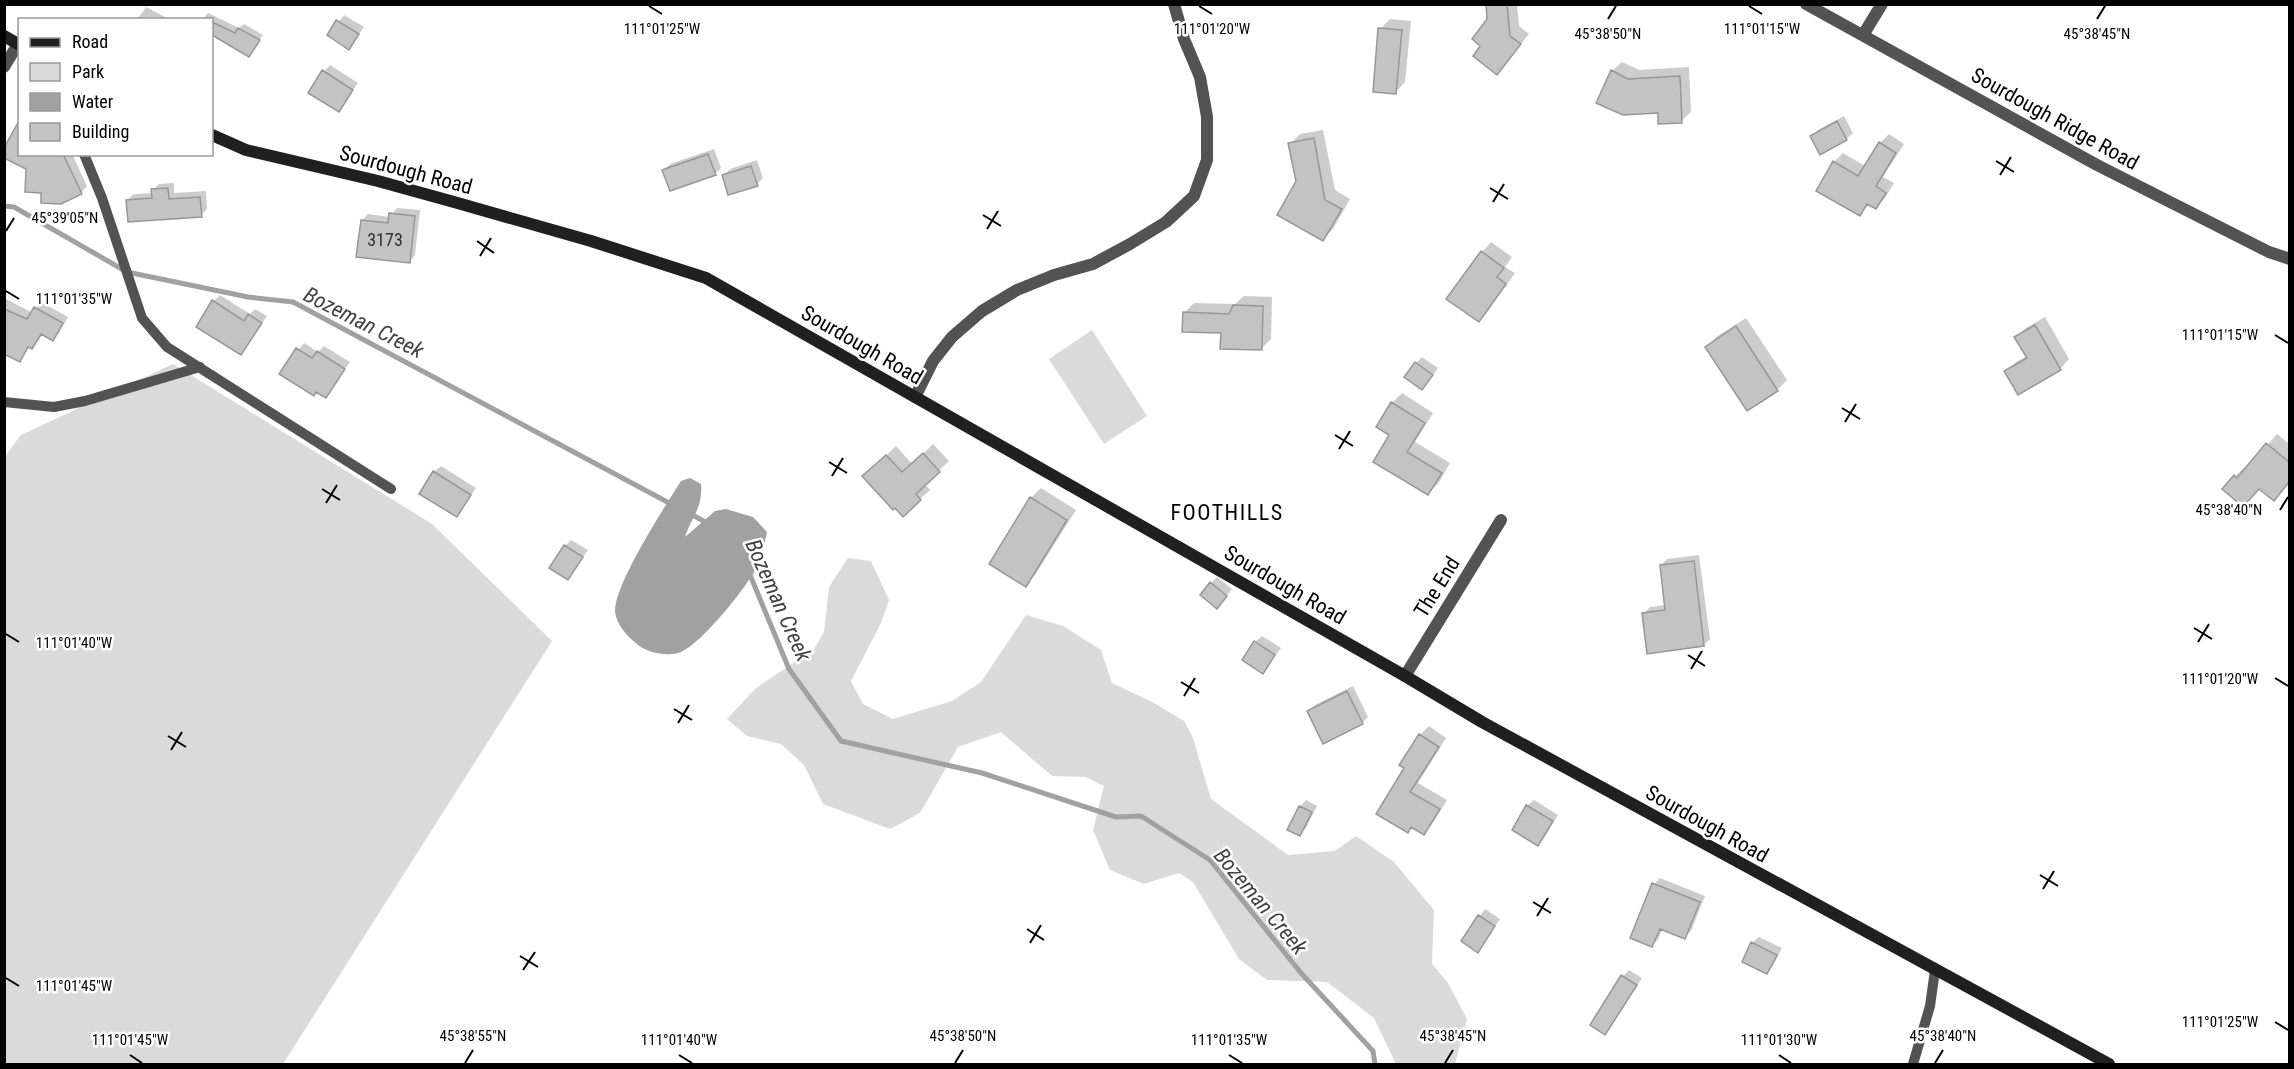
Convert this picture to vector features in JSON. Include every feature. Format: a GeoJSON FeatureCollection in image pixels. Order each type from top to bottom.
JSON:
{"type":"FeatureCollection","features":[{"type":"Feature","properties":{"kind":"street"},"geometry":{"type":"LineString","coordinates":[[915,397],[933,362],[952,338],[982,311],[1017,290],[1054,275],[1093,264],[1130,244],[1166,222],[1194,196],[1207,160],[1208,117],[1200,77],[1184,39],[1174,4]]}},
{"type":"Feature","properties":{"kind":"street","name":"Sourdough Ridge Road"},"geometry":{"type":"LineString","coordinates":[[1806,4],[2097,165],[2250,243],[2289,259]]}},
{"type":"Feature","properties":{"kind":"street"},"geometry":{"type":"LineString","coordinates":[[1863,35],[1882,4]]}},
{"type":"Feature","properties":{"kind":"street"},"geometry":{"type":"LineString","coordinates":[[4,36],[18,43]]}},
{"type":"Feature","properties":{"kind":"street"},"geometry":{"type":"LineString","coordinates":[[4,67],[18,46]]}},
{"type":"Feature","properties":{"kind":"street","name":"Sourdough Road"},"geometry":{"type":"LineString","coordinates":[[213,135],[246,150],[443,199],[591,241],[706,278],[1571,772],[2109,1065]]}},
{"type":"Feature","properties":{"kind":"street","name":"The End"},"geometry":{"type":"LineString","coordinates":[[1405,676],[1501,520]]}},
{"type":"Feature","properties":{"kind":"lane"},"geometry":{"type":"LineString","coordinates":[[85,156],[102,198],[142,318],[167,347],[392,489]]}},
{"type":"Feature","properties":{"kind":"lane"},"geometry":{"type":"LineString","coordinates":[[4,402],[54,407],[85,401],[200,367]]}},
{"type":"Feature","properties":{"kind":"lane"},"geometry":{"type":"LineString","coordinates":[[1913,1065],[1930,1006],[1935,970]]}},
{"type":"Feature","properties":{"kind":"green space"},"geometry":{"type":"Polygon","coordinates":[[[1092,330],[1147,416],[1104,444],[1049,359],[1092,330]]]}},
{"type":"Feature","properties":{"kind":"green space"},"geometry":{"type":"Polygon","coordinates":[[[173,364],[432,524],[552,641],[283,1064],[5,1064],[5,456],[21,435],[173,364]]]}},
{"type":"Feature","properties":{"kind":"green space"},"geometry":{"type":"Polygon","coordinates":[[[848,558],[871,561],[889,600],[881,623],[851,681],[863,704],[893,719],[952,701],[981,682],[1026,615],[1063,626],[1101,650],[1112,683],[1154,703],[1184,721],[1193,738],[1211,799],[1288,855],[1335,851],[1356,836],[1394,862],[1434,910],[1432,964],[1448,983],[1467,1019],[1455,1064],[1393,1064],[1395,1062],[1374,1018],[1327,982],[1267,980],[1239,959],[1193,882],[1179,873],[1144,884],[1110,870],[1093,830],[1104,786],[1086,777],[1052,776],[1001,732],[958,747],[920,813],[890,829],[823,804],[804,765],[781,744],[747,736],[727,719],[756,688],[814,649],[824,632],[829,587],[848,558]]]}},
{"type":"Feature","properties":{"kind":"water"},"geometry":{"type":"Polygon","coordinates":[[[690,478],[701,484],[701,492],[699,506],[685,537],[715,511],[726,509],[753,517],[767,532],[759,563],[723,614],[690,647],[676,653],[658,653],[642,648],[623,630],[615,611],[617,598],[631,565],[653,527],[681,481],[690,478]]]}},
{"type":"Feature","properties":{"kind":"building"},"geometry":{"type":"Polygon","coordinates":[[[1486,4],[1507,4],[1510,36],[1521,44],[1497,75],[1473,56],[1480,46],[1472,39],[1487,19],[1486,4]]]}},
{"type":"Feature","properties":{"kind":"building"},"geometry":{"type":"Polygon","coordinates":[[[336,20],[359,34],[349,50],[327,35],[336,20]]]}},
{"type":"Feature","properties":{"kind":"building"},"geometry":{"type":"Polygon","coordinates":[[[213,22],[235,33],[238,28],[260,40],[249,57],[213,36],[213,22]]]}},
{"type":"Feature","properties":{"kind":"building"},"geometry":{"type":"Polygon","coordinates":[[[1378,28],[1402,30],[1396,94],[1373,92],[1378,28]]]}},
{"type":"Feature","properties":{"kind":"building"},"geometry":{"type":"Polygon","coordinates":[[[322,70],[353,90],[339,112],[308,93],[322,70]]]}},
{"type":"Feature","properties":{"kind":"building"},"geometry":{"type":"Polygon","coordinates":[[[1611,70],[1628,79],[1680,76],[1682,123],[1658,124],[1658,113],[1623,115],[1596,103],[1611,70]]]}},
{"type":"Feature","properties":{"kind":"building"},"geometry":{"type":"Polygon","coordinates":[[[1837,121],[1847,140],[1820,155],[1810,136],[1837,121]]]}},
{"type":"Feature","properties":{"kind":"building"},"geometry":{"type":"Polygon","coordinates":[[[18,123],[18,156],[64,156],[82,194],[61,204],[41,203],[41,193],[25,192],[26,169],[4,158],[4,148],[18,123]]]}},
{"type":"Feature","properties":{"kind":"building"},"geometry":{"type":"Polygon","coordinates":[[[1314,138],[1325,200],[1342,209],[1323,241],[1277,215],[1296,181],[1288,143],[1314,138]]]}},
{"type":"Feature","properties":{"kind":"building"},"geometry":{"type":"Polygon","coordinates":[[[1879,142],[1896,153],[1876,186],[1886,193],[1876,209],[1867,204],[1860,216],[1816,191],[1833,161],[1858,176],[1879,142]]]}},
{"type":"Feature","properties":{"kind":"building"},"geometry":{"type":"Polygon","coordinates":[[[708,154],[716,175],[670,191],[662,170],[708,154]]]}},
{"type":"Feature","properties":{"kind":"building"},"geometry":{"type":"Polygon","coordinates":[[[751,166],[758,186],[728,195],[722,175],[751,166]]]}},
{"type":"Feature","properties":{"kind":"building"},"geometry":{"type":"Polygon","coordinates":[[[168,188],[169,199],[200,197],[202,217],[128,222],[126,200],[152,198],[151,189],[168,188]]]}},
{"type":"Feature","properties":{"kind":"building"},"geometry":{"type":"Polygon","coordinates":[[[389,213],[415,216],[410,263],[356,257],[361,220],[388,223],[389,213]]]}},
{"type":"Feature","properties":{"kind":"building"},"geometry":{"type":"Polygon","coordinates":[[[1481,251],[1504,268],[1497,277],[1506,284],[1479,322],[1446,299],[1481,251]]]}},
{"type":"Feature","properties":{"kind":"building"},"geometry":{"type":"Polygon","coordinates":[[[212,300],[244,321],[248,314],[262,323],[241,355],[196,327],[212,300]]]}},
{"type":"Feature","properties":{"kind":"building"},"geometry":{"type":"Polygon","coordinates":[[[1233,305],[1263,306],[1262,350],[1220,349],[1221,333],[1182,332],[1183,312],[1229,314],[1233,305]]]}},
{"type":"Feature","properties":{"kind":"building"},"geometry":{"type":"Polygon","coordinates":[[[34,307],[63,323],[53,341],[41,334],[32,349],[28,347],[20,362],[4,354],[4,309],[27,319],[34,307]]]}},
{"type":"Feature","properties":{"kind":"building"},"geometry":{"type":"Polygon","coordinates":[[[2035,325],[2061,370],[2018,395],[2004,371],[2027,358],[2014,337],[2035,325]]]}},
{"type":"Feature","properties":{"kind":"building"},"geometry":{"type":"Polygon","coordinates":[[[1736,326],[1778,391],[1747,411],[1705,347],[1736,326]]]}},
{"type":"Feature","properties":{"kind":"building"},"geometry":{"type":"Polygon","coordinates":[[[296,348],[312,358],[317,351],[345,369],[326,398],[316,392],[314,396],[279,374],[296,348]]]}},
{"type":"Feature","properties":{"kind":"building"},"geometry":{"type":"Polygon","coordinates":[[[1415,362],[1433,375],[1422,390],[1404,377],[1415,362]]]}},
{"type":"Feature","properties":{"kind":"building"},"geometry":{"type":"Polygon","coordinates":[[[1391,402],[1425,423],[1407,452],[1442,473],[1428,495],[1373,462],[1389,435],[1376,427],[1391,402]]]}},
{"type":"Feature","properties":{"kind":"building"},"geometry":{"type":"Polygon","coordinates":[[[2266,443],[2289,462],[2289,482],[2274,501],[2259,489],[2243,507],[2222,489],[2234,475],[2237,478],[2266,443]]]}},
{"type":"Feature","properties":{"kind":"building"},"geometry":{"type":"Polygon","coordinates":[[[923,453],[940,472],[916,494],[921,500],[903,517],[895,508],[893,510],[862,476],[886,455],[902,472],[923,453]]]}},
{"type":"Feature","properties":{"kind":"building"},"geometry":{"type":"Polygon","coordinates":[[[433,471],[471,495],[457,517],[419,494],[433,471]]]}},
{"type":"Feature","properties":{"kind":"building"},"geometry":{"type":"Polygon","coordinates":[[[1030,497],[1067,520],[1026,587],[989,564],[1030,497]]]}},
{"type":"Feature","properties":{"kind":"building"},"geometry":{"type":"Polygon","coordinates":[[[564,545],[583,557],[568,580],[549,568],[564,545]]]}},
{"type":"Feature","properties":{"kind":"building"},"geometry":{"type":"Polygon","coordinates":[[[1694,561],[1704,646],[1647,654],[1642,613],[1665,610],[1660,565],[1694,561]]]}},
{"type":"Feature","properties":{"kind":"building"},"geometry":{"type":"Polygon","coordinates":[[[1210,582],[1227,596],[1217,609],[1200,595],[1210,582]]]}},
{"type":"Feature","properties":{"kind":"building"},"geometry":{"type":"Polygon","coordinates":[[[1254,641],[1275,655],[1263,674],[1242,660],[1254,641]]]}},
{"type":"Feature","properties":{"kind":"building"},"geometry":{"type":"Polygon","coordinates":[[[1347,691],[1363,724],[1323,744],[1307,711],[1347,691]]]}},
{"type":"Feature","properties":{"kind":"building"},"geometry":{"type":"Polygon","coordinates":[[[1419,734],[1439,747],[1410,792],[1440,809],[1424,835],[1411,827],[1408,833],[1376,814],[1404,768],[1399,765],[1419,734]]]}},
{"type":"Feature","properties":{"kind":"building"},"geometry":{"type":"Polygon","coordinates":[[[1526,805],[1553,821],[1538,846],[1512,830],[1526,805]]]}},
{"type":"Feature","properties":{"kind":"building"},"geometry":{"type":"Polygon","coordinates":[[[1299,806],[1312,812],[1300,836],[1287,830],[1299,806]]]}},
{"type":"Feature","properties":{"kind":"building"},"geometry":{"type":"Polygon","coordinates":[[[1652,883],[1700,902],[1685,939],[1660,929],[1652,947],[1630,938],[1652,883]]]}},
{"type":"Feature","properties":{"kind":"building"},"geometry":{"type":"Polygon","coordinates":[[[1478,915],[1495,926],[1478,953],[1461,941],[1478,915]]]}},
{"type":"Feature","properties":{"kind":"building"},"geometry":{"type":"Polygon","coordinates":[[[1751,942],[1777,955],[1767,974],[1742,962],[1751,942]]]}},
{"type":"Feature","properties":{"kind":"building"},"geometry":{"type":"Polygon","coordinates":[[[1621,975],[1637,985],[1605,1035],[1590,1025],[1621,975]]]}},
{"type":"Feature","properties":{"kind":"waterway","name":"Bozeman Creek"},"geometry":{"type":"LineString","coordinates":[[4,206],[14,207],[127,272],[248,297],[293,302],[673,505]]}},
{"type":"Feature","properties":{"kind":"waterway","name":"Bozeman Creek"},"geometry":{"type":"LineString","coordinates":[[689,513],[707,523]]}},
{"type":"Feature","properties":{"kind":"waterway","name":"Bozeman Creek"},"geometry":{"type":"LineString","coordinates":[[748,570],[789,669],[841,741],[982,773],[1116,817],[1141,816],[1210,860],[1301,973],[1373,1051],[1375,1064]]}},
{"type":"Feature","properties":{"kind":"district","name":"FOOTHILLS"},"geometry":{"type":"Point","coordinates":[1227,512]}}]}
